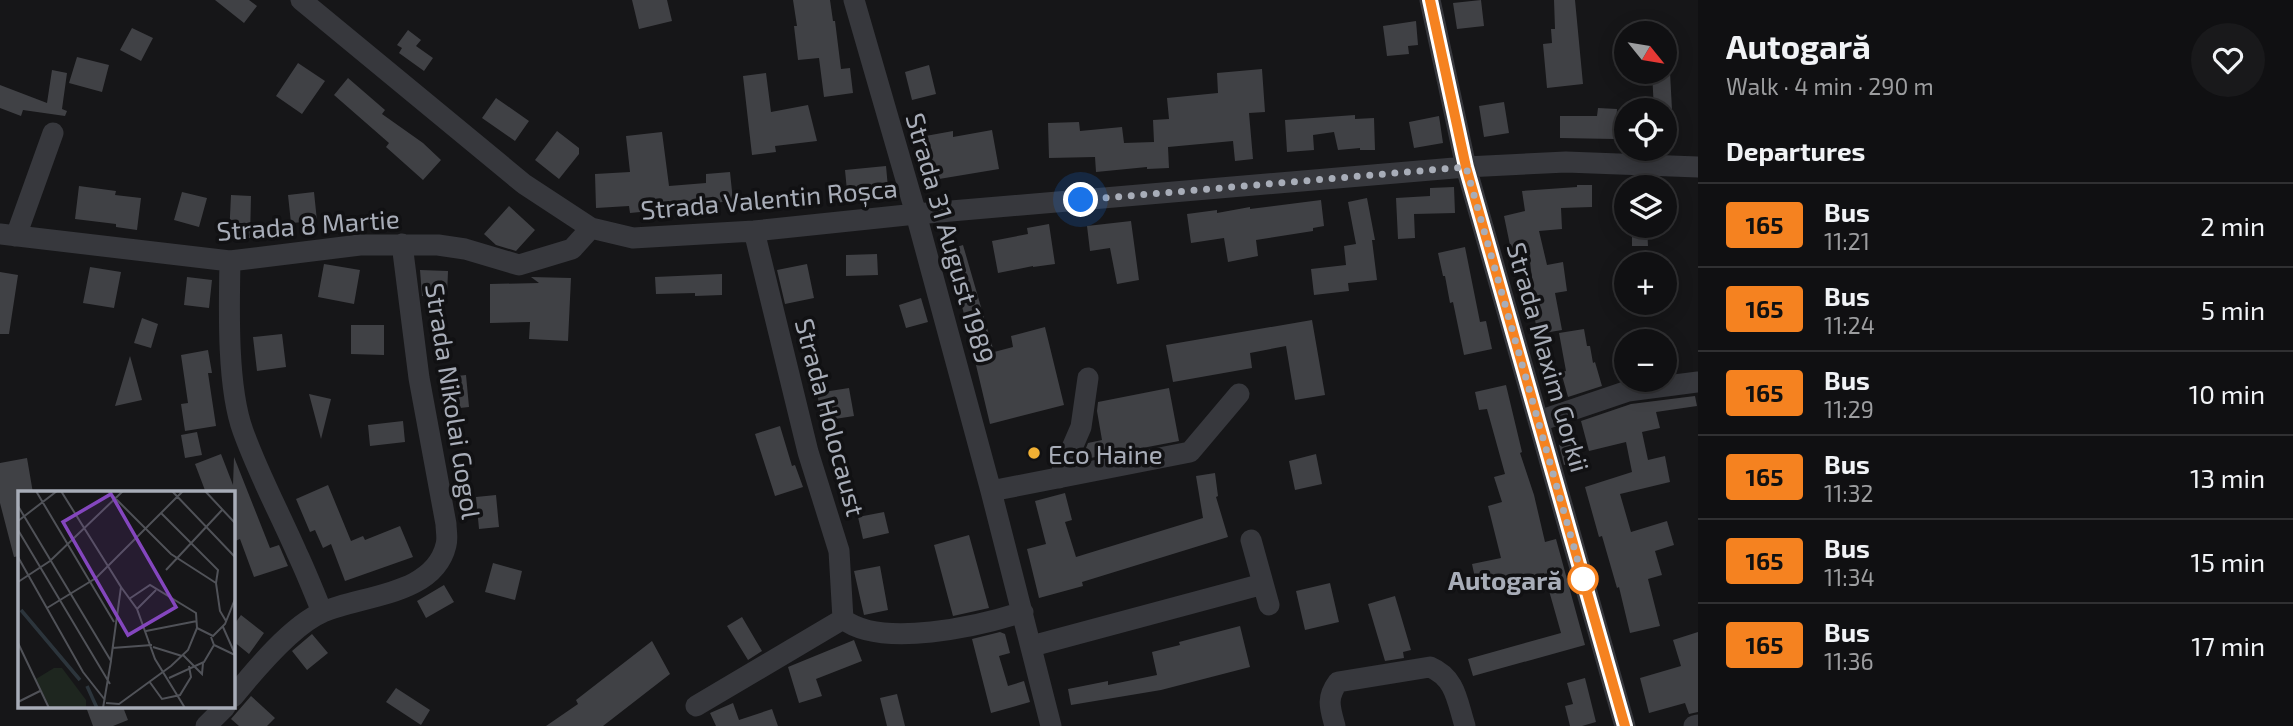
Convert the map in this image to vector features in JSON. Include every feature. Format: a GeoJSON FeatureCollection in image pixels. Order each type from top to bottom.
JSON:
{"type":"FeatureCollection","features":[{"type":"Feature","properties":{"kind":"street","name":"Strada Valentin Roșca"},"geometry":{"type":"LineString","coordinates":[[301,0],[524,184],[591,228],[634,238],[754,231],[916,214],[1466,167],[1566,162],[1698,167]]}},
{"type":"Feature","properties":{"kind":"street","name":"Strada 31 August 1989"},"geometry":{"type":"LineString","coordinates":[[855,0],[991,491],[1051,726]]}},
{"type":"Feature","properties":{"kind":"street","name":"Strada Maxim Gorkii"},"geometry":{"type":"LineString","coordinates":[[1430,0],[1466,167],[1625,726]]}},
{"type":"Feature","properties":{"kind":"street","name":"Strada 8 Martie"},"geometry":{"type":"LineString","coordinates":[[53,133],[8,235],[230,261],[360,244],[438,245],[466,249],[519,265],[572,250],[591,228]]}},
{"type":"Feature","properties":{"kind":"street","name":"Strada Holocaust"},"geometry":{"type":"LineString","coordinates":[[754,231],[808,452],[839,551],[843,619]]}},
{"type":"Feature","properties":{"kind":"street","name":"Strada Nikolai Gogol"},"geometry":{"type":"LineString","coordinates":[[234,696],[256,668],[298,629],[322,612],[407,587],[442,559],[447,543],[446,524],[419,378],[402,244]]}},
{"type":"Feature","properties":{"kind":"street"},"geometry":{"type":"LineString","coordinates":[[230,261],[229,315],[233,377],[242,430],[322,612]]}},
{"type":"Feature","properties":{"kind":"street"},"geometry":{"type":"LineString","coordinates":[[1059,478],[1082,427],[1087,378]]}},
{"type":"Feature","properties":{"kind":"street"},"geometry":{"type":"LineString","coordinates":[[1538,421],[1628,391],[1698,382]]}},
{"type":"Feature","properties":{"kind":"street"},"geometry":{"type":"LineString","coordinates":[[991,491],[1189,452],[1239,394]]}},
{"type":"Feature","properties":{"kind":"street"},"geometry":{"type":"LineString","coordinates":[[1251,540],[1269,605]]}},
{"type":"Feature","properties":{"kind":"street"},"geometry":{"type":"LineString","coordinates":[[1032,646],[1262,583]]}},
{"type":"Feature","properties":{"kind":"street"},"geometry":{"type":"LineString","coordinates":[[696,706],[843,619],[852,627],[901,635],[989,623],[1023,612]]}},
{"type":"Feature","properties":{"kind":"street"},"geometry":{"type":"LineString","coordinates":[[1335,726],[1329,707],[1331,691],[1338,682],[1430,667],[1442,672],[1452,684],[1465,726]]}},
{"type":"Feature","properties":{"kind":"street"},"geometry":{"type":"LineString","coordinates":[[206,726],[224,708]]}},
{"type":"Feature","properties":{"kind":"building"},"geometry":{"type":"Polygon","coordinates":[[[215,0],[249,0],[257,6],[244,23],[215,0]]]}},
{"type":"Feature","properties":{"kind":"building"},"geometry":{"type":"Polygon","coordinates":[[[632,0],[667,0],[672,21],[639,29],[632,0]]]}},
{"type":"Feature","properties":{"kind":"building"},"geometry":{"type":"Polygon","coordinates":[[[793,0],[830,0],[841,69],[850,68],[853,93],[824,97],[819,58],[798,60],[793,0]]]}},
{"type":"Feature","properties":{"kind":"building"},"geometry":{"type":"Polygon","coordinates":[[[1481,0],[1484,26],[1457,29],[1453,3],[1481,0]]]}},
{"type":"Feature","properties":{"kind":"building"},"geometry":{"type":"Polygon","coordinates":[[[1554,0],[1575,0],[1583,84],[1547,88],[1543,44],[1552,43],[1551,29],[1555,29],[1554,0]]]}},
{"type":"Feature","properties":{"kind":"building"},"geometry":{"type":"Polygon","coordinates":[[[1416,21],[1418,45],[1408,46],[1409,54],[1387,56],[1383,26],[1416,21]]]}},
{"type":"Feature","properties":{"kind":"building"},"geometry":{"type":"Polygon","coordinates":[[[132,28],[153,38],[141,61],[120,50],[132,28]]]}},
{"type":"Feature","properties":{"kind":"building"},"geometry":{"type":"Polygon","coordinates":[[[408,30],[421,40],[416,46],[433,58],[424,71],[399,53],[402,48],[397,45],[408,30]]]}},
{"type":"Feature","properties":{"kind":"building"},"geometry":{"type":"Polygon","coordinates":[[[77,57],[109,65],[102,92],[69,83],[77,57]]]}},
{"type":"Feature","properties":{"kind":"building"},"geometry":{"type":"Polygon","coordinates":[[[298,63],[325,81],[302,114],[276,96],[298,63]]]}},
{"type":"Feature","properties":{"kind":"building"},"geometry":{"type":"Polygon","coordinates":[[[929,65],[936,94],[912,100],[905,72],[929,65]]]}},
{"type":"Feature","properties":{"kind":"building"},"geometry":{"type":"Polygon","coordinates":[[[1262,69],[1265,112],[1249,113],[1253,159],[1235,161],[1233,141],[1168,147],[1169,168],[1147,167],[1096,172],[1095,157],[1049,158],[1048,123],[1079,122],[1080,131],[1122,127],[1124,143],[1154,142],[1153,120],[1169,119],[1167,98],[1218,93],[1217,73],[1262,69]]]}},
{"type":"Feature","properties":{"kind":"building"},"geometry":{"type":"Polygon","coordinates":[[[52,70],[67,73],[62,109],[67,111],[65,116],[23,110],[21,116],[0,108],[0,85],[47,103],[52,70]]]}},
{"type":"Feature","properties":{"kind":"building"},"geometry":{"type":"Polygon","coordinates":[[[766,73],[771,112],[808,105],[817,141],[775,146],[776,152],[752,155],[743,76],[766,73]]]}},
{"type":"Feature","properties":{"kind":"building"},"geometry":{"type":"Polygon","coordinates":[[[348,78],[385,110],[382,114],[423,143],[441,160],[423,180],[386,147],[389,143],[334,95],[348,78]]]}},
{"type":"Feature","properties":{"kind":"building"},"geometry":{"type":"Polygon","coordinates":[[[1653,84],[1671,84],[1671,98],[1653,98],[1653,84]]]}},
{"type":"Feature","properties":{"kind":"building"},"geometry":{"type":"Polygon","coordinates":[[[496,98],[529,121],[515,141],[482,118],[496,98]]]}},
{"type":"Feature","properties":{"kind":"building"},"geometry":{"type":"Polygon","coordinates":[[[1504,102],[1509,133],[1484,137],[1479,106],[1504,102]]]}},
{"type":"Feature","properties":{"kind":"building"},"geometry":{"type":"Polygon","coordinates":[[[1598,108],[1614,109],[1614,139],[1560,138],[1560,116],[1597,116],[1598,108]]]}},
{"type":"Feature","properties":{"kind":"building"},"geometry":{"type":"Polygon","coordinates":[[[1355,115],[1355,119],[1374,118],[1375,150],[1338,150],[1334,132],[1313,135],[1314,150],[1287,152],[1285,120],[1355,115]]]}},
{"type":"Feature","properties":{"kind":"building"},"geometry":{"type":"Polygon","coordinates":[[[1439,116],[1443,143],[1414,148],[1409,122],[1439,116]]]}},
{"type":"Feature","properties":{"kind":"building"},"geometry":{"type":"Polygon","coordinates":[[[992,130],[999,169],[927,181],[920,137],[953,131],[953,137],[992,130]]]}},
{"type":"Feature","properties":{"kind":"building"},"geometry":{"type":"Polygon","coordinates":[[[557,131],[579,148],[579,154],[559,179],[535,160],[557,131]]]}},
{"type":"Feature","properties":{"kind":"building"},"geometry":{"type":"Polygon","coordinates":[[[662,132],[669,186],[706,183],[706,174],[730,172],[733,201],[630,213],[629,206],[596,208],[595,174],[630,172],[626,136],[662,132]]]}},
{"type":"Feature","properties":{"kind":"building"},"geometry":{"type":"Polygon","coordinates":[[[886,166],[888,188],[847,191],[845,170],[886,166]]]}},
{"type":"Feature","properties":{"kind":"building"},"geometry":{"type":"Polygon","coordinates":[[[1592,185],[1592,207],[1561,208],[1562,229],[1539,231],[1547,265],[1563,262],[1567,291],[1555,293],[1562,330],[1538,334],[1533,311],[1536,310],[1528,246],[1511,250],[1504,216],[1525,211],[1522,191],[1592,185]]]}},
{"type":"Feature","properties":{"kind":"building"},"geometry":{"type":"Polygon","coordinates":[[[79,186],[116,191],[115,195],[141,198],[137,230],[116,227],[116,224],[75,219],[79,186]]]}},
{"type":"Feature","properties":{"kind":"building"},"geometry":{"type":"Polygon","coordinates":[[[1454,187],[1455,213],[1414,214],[1415,238],[1398,239],[1396,198],[1430,196],[1430,188],[1454,187]]]}},
{"type":"Feature","properties":{"kind":"building"},"geometry":{"type":"Polygon","coordinates":[[[182,192],[207,198],[199,227],[174,220],[182,192]]]}},
{"type":"Feature","properties":{"kind":"building"},"geometry":{"type":"Polygon","coordinates":[[[314,192],[317,221],[291,223],[288,195],[314,192]]]}},
{"type":"Feature","properties":{"kind":"building"},"geometry":{"type":"Polygon","coordinates":[[[231,195],[251,196],[250,238],[229,237],[231,195]]]}},
{"type":"Feature","properties":{"kind":"building"},"geometry":{"type":"Polygon","coordinates":[[[1367,198],[1375,240],[1372,240],[1377,280],[1348,283],[1349,291],[1314,295],[1311,269],[1346,265],[1344,246],[1356,244],[1348,202],[1367,198]]]}},
{"type":"Feature","properties":{"kind":"building"},"geometry":{"type":"Polygon","coordinates":[[[1321,200],[1324,226],[1313,228],[1313,231],[1256,240],[1258,256],[1228,262],[1224,238],[1191,243],[1187,214],[1217,210],[1217,213],[1321,200]]]}},
{"type":"Feature","properties":{"kind":"building"},"geometry":{"type":"Polygon","coordinates":[[[509,206],[535,230],[516,251],[496,245],[484,234],[509,206]]]}},
{"type":"Feature","properties":{"kind":"building"},"geometry":{"type":"Polygon","coordinates":[[[1131,221],[1139,280],[1117,284],[1110,248],[1090,251],[1087,226],[1131,221]]]}},
{"type":"Feature","properties":{"kind":"building"},"geometry":{"type":"Polygon","coordinates":[[[1049,224],[1055,264],[998,273],[992,241],[1028,234],[1027,228],[1049,224]]]}},
{"type":"Feature","properties":{"kind":"building"},"geometry":{"type":"Polygon","coordinates":[[[1632,238],[1648,238],[1648,246],[1632,246],[1632,238]]]}},
{"type":"Feature","properties":{"kind":"building"},"geometry":{"type":"Polygon","coordinates":[[[963,245],[994,352],[1013,347],[1011,336],[1045,327],[1064,405],[990,424],[957,285],[954,285],[944,251],[963,245]]]}},
{"type":"Feature","properties":{"kind":"building"},"geometry":{"type":"Polygon","coordinates":[[[1465,247],[1480,322],[1486,321],[1492,349],[1464,355],[1453,302],[1450,303],[1438,253],[1465,247]]]}},
{"type":"Feature","properties":{"kind":"building"},"geometry":{"type":"Polygon","coordinates":[[[877,254],[878,275],[846,276],[846,255],[877,254]]]}},
{"type":"Feature","properties":{"kind":"building"},"geometry":{"type":"Polygon","coordinates":[[[324,264],[360,270],[354,304],[318,297],[324,264]]]}},
{"type":"Feature","properties":{"kind":"building"},"geometry":{"type":"Polygon","coordinates":[[[807,264],[814,298],[785,304],[777,270],[807,264]]]}},
{"type":"Feature","properties":{"kind":"building"},"geometry":{"type":"Polygon","coordinates":[[[90,267],[121,272],[114,308],[83,303],[90,267]]]}},
{"type":"Feature","properties":{"kind":"building"},"geometry":{"type":"Polygon","coordinates":[[[420,270],[448,271],[447,297],[422,296],[420,270]]]}},
{"type":"Feature","properties":{"kind":"building"},"geometry":{"type":"Polygon","coordinates":[[[0,272],[18,275],[9,334],[0,334],[0,272]]]}},
{"type":"Feature","properties":{"kind":"building"},"geometry":{"type":"Polygon","coordinates":[[[722,274],[722,295],[656,294],[655,277],[722,274]]]}},
{"type":"Feature","properties":{"kind":"building"},"geometry":{"type":"Polygon","coordinates":[[[187,277],[212,280],[209,308],[184,305],[187,277]]]}},
{"type":"Feature","properties":{"kind":"building"},"geometry":{"type":"Polygon","coordinates":[[[531,277],[571,278],[568,341],[529,339],[530,322],[490,323],[490,284],[539,283],[531,277]]]}},
{"type":"Feature","properties":{"kind":"building"},"geometry":{"type":"Polygon","coordinates":[[[921,298],[928,322],[906,328],[899,305],[921,298]]]}},
{"type":"Feature","properties":{"kind":"building"},"geometry":{"type":"Polygon","coordinates":[[[142,318],[158,324],[151,348],[134,343],[142,318]]]}},
{"type":"Feature","properties":{"kind":"building"},"geometry":{"type":"Polygon","coordinates":[[[1312,320],[1325,395],[1295,400],[1286,346],[1250,353],[1252,368],[1173,382],[1166,345],[1312,320]]]}},
{"type":"Feature","properties":{"kind":"building"},"geometry":{"type":"Polygon","coordinates":[[[351,325],[384,325],[384,355],[351,354],[351,325]]]}},
{"type":"Feature","properties":{"kind":"building"},"geometry":{"type":"Polygon","coordinates":[[[1584,329],[1587,346],[1590,346],[1602,386],[1568,397],[1561,372],[1566,371],[1559,333],[1584,329]]]}},
{"type":"Feature","properties":{"kind":"building"},"geometry":{"type":"Polygon","coordinates":[[[282,334],[286,367],[257,371],[253,337],[282,334]]]}},
{"type":"Feature","properties":{"kind":"building"},"geometry":{"type":"Polygon","coordinates":[[[208,350],[212,373],[208,373],[216,426],[185,431],[181,404],[188,403],[181,355],[208,350]]]}},
{"type":"Feature","properties":{"kind":"building"},"geometry":{"type":"Polygon","coordinates":[[[130,356],[142,400],[115,406],[130,356]]]}},
{"type":"Feature","properties":{"kind":"building"},"geometry":{"type":"Polygon","coordinates":[[[466,375],[469,407],[442,410],[438,378],[466,375]]]}},
{"type":"Feature","properties":{"kind":"building"},"geometry":{"type":"Polygon","coordinates":[[[1506,385],[1522,452],[1520,453],[1534,495],[1545,542],[1556,539],[1585,645],[1473,676],[1468,659],[1561,633],[1544,573],[1477,587],[1472,564],[1501,558],[1488,506],[1502,502],[1494,477],[1505,474],[1487,409],[1479,410],[1475,392],[1506,385]]]}},
{"type":"Feature","properties":{"kind":"building"},"geometry":{"type":"Polygon","coordinates":[[[849,388],[854,416],[822,421],[817,393],[849,388]]]}},
{"type":"Feature","properties":{"kind":"building"},"geometry":{"type":"Polygon","coordinates":[[[1169,388],[1179,441],[1085,459],[1088,443],[1102,440],[1098,402],[1169,388]]]}},
{"type":"Feature","properties":{"kind":"building"},"geometry":{"type":"Polygon","coordinates":[[[309,394],[331,399],[321,439],[309,394]]]}},
{"type":"Feature","properties":{"kind":"building"},"geometry":{"type":"Polygon","coordinates":[[[1695,396],[1697,406],[1656,412],[1660,428],[1642,432],[1648,460],[1665,456],[1670,482],[1620,494],[1631,532],[1667,521],[1674,545],[1655,551],[1662,575],[1648,579],[1660,626],[1630,633],[1619,587],[1617,588],[1602,536],[1599,537],[1585,487],[1632,472],[1626,442],[1589,451],[1581,421],[1631,404],[1695,396]]]}},
{"type":"Feature","properties":{"kind":"building"},"geometry":{"type":"Polygon","coordinates":[[[403,421],[405,442],[370,446],[368,425],[403,421]]]}},
{"type":"Feature","properties":{"kind":"building"},"geometry":{"type":"Polygon","coordinates":[[[780,426],[792,466],[795,465],[803,487],[775,496],[755,434],[780,426]]]}},
{"type":"Feature","properties":{"kind":"building"},"geometry":{"type":"Polygon","coordinates":[[[197,432],[202,455],[185,458],[181,435],[197,432]]]}},
{"type":"Feature","properties":{"kind":"building"},"geometry":{"type":"Polygon","coordinates":[[[1574,441],[1579,462],[1564,465],[1559,445],[1574,441]]]}},
{"type":"Feature","properties":{"kind":"building"},"geometry":{"type":"Polygon","coordinates":[[[221,454],[233,485],[234,457],[270,548],[279,545],[288,566],[254,577],[240,539],[234,542],[234,491],[205,491],[195,464],[221,454]]]}},
{"type":"Feature","properties":{"kind":"building"},"geometry":{"type":"Polygon","coordinates":[[[1316,454],[1322,484],[1295,490],[1289,461],[1316,454]]]}},
{"type":"Feature","properties":{"kind":"building"},"geometry":{"type":"Polygon","coordinates":[[[27,458],[33,491],[18,491],[18,556],[14,557],[0,503],[0,463],[27,458]]]}},
{"type":"Feature","properties":{"kind":"building"},"geometry":{"type":"Polygon","coordinates":[[[1215,473],[1216,497],[1228,537],[1039,598],[1027,549],[1046,544],[1035,501],[1065,493],[1072,520],[1065,522],[1076,557],[1203,518],[1196,476],[1215,473]]]}},
{"type":"Feature","properties":{"kind":"building"},"geometry":{"type":"Polygon","coordinates":[[[328,485],[351,541],[363,536],[365,540],[400,526],[413,557],[345,581],[331,544],[323,548],[315,530],[310,532],[296,499],[328,485]]]}},
{"type":"Feature","properties":{"kind":"building"},"geometry":{"type":"Polygon","coordinates":[[[496,495],[499,527],[479,529],[476,497],[496,495]]]}},
{"type":"Feature","properties":{"kind":"building"},"geometry":{"type":"Polygon","coordinates":[[[884,512],[889,533],[863,539],[858,517],[884,512]]]}},
{"type":"Feature","properties":{"kind":"building"},"geometry":{"type":"Polygon","coordinates":[[[969,535],[989,608],[953,616],[934,545],[969,535]]]}},
{"type":"Feature","properties":{"kind":"building"},"geometry":{"type":"Polygon","coordinates":[[[493,563],[522,571],[515,600],[485,592],[493,563]]]}},
{"type":"Feature","properties":{"kind":"building"},"geometry":{"type":"Polygon","coordinates":[[[880,566],[888,610],[864,615],[854,571],[880,566]]]}},
{"type":"Feature","properties":{"kind":"building"},"geometry":{"type":"Polygon","coordinates":[[[1330,583],[1339,622],[1305,630],[1296,591],[1330,583]]]}},
{"type":"Feature","properties":{"kind":"building"},"geometry":{"type":"Polygon","coordinates":[[[444,585],[454,602],[426,618],[417,601],[444,585]]]}},
{"type":"Feature","properties":{"kind":"building"},"geometry":{"type":"Polygon","coordinates":[[[1395,596],[1411,650],[1403,652],[1404,658],[1385,661],[1368,604],[1395,596]]]}},
{"type":"Feature","properties":{"kind":"building"},"geometry":{"type":"Polygon","coordinates":[[[241,615],[264,633],[249,654],[234,642],[234,625],[241,615]]]}},
{"type":"Feature","properties":{"kind":"building"},"geometry":{"type":"Polygon","coordinates":[[[742,617],[762,651],[748,660],[727,626],[742,617]]]}},
{"type":"Feature","properties":{"kind":"building"},"geometry":{"type":"Polygon","coordinates":[[[1240,626],[1250,667],[1161,690],[1071,705],[1068,689],[1108,681],[1108,685],[1157,675],[1152,652],[1240,626]]]}},
{"type":"Feature","properties":{"kind":"building"},"geometry":{"type":"Polygon","coordinates":[[[1000,632],[1005,634],[1010,653],[999,656],[1008,686],[1024,681],[1030,702],[991,713],[972,639],[1000,632]]]}},
{"type":"Feature","properties":{"kind":"building"},"geometry":{"type":"Polygon","coordinates":[[[1698,632],[1698,712],[1689,714],[1685,703],[1649,713],[1640,678],[1681,666],[1673,640],[1698,632]]]}},
{"type":"Feature","properties":{"kind":"building"},"geometry":{"type":"Polygon","coordinates":[[[312,634],[328,653],[307,670],[292,651],[312,634]]]}},
{"type":"Feature","properties":{"kind":"building"},"geometry":{"type":"Polygon","coordinates":[[[854,640],[862,661],[816,679],[822,696],[799,703],[788,667],[854,640]]]}},
{"type":"Feature","properties":{"kind":"building"},"geometry":{"type":"Polygon","coordinates":[[[652,641],[670,674],[603,726],[546,726],[578,704],[576,700],[652,641]]]}},
{"type":"Feature","properties":{"kind":"building"},"geometry":{"type":"Polygon","coordinates":[[[1585,678],[1596,722],[1570,726],[1565,706],[1573,704],[1567,683],[1585,678]]]}},
{"type":"Feature","properties":{"kind":"building"},"geometry":{"type":"Polygon","coordinates":[[[396,688],[430,710],[421,725],[386,702],[396,688]]]}},
{"type":"Feature","properties":{"kind":"building"},"geometry":{"type":"Polygon","coordinates":[[[897,694],[905,726],[887,726],[880,698],[897,694]]]}},
{"type":"Feature","properties":{"kind":"building"},"geometry":{"type":"Polygon","coordinates":[[[251,696],[275,718],[267,726],[239,726],[231,719],[251,696]]]}},
{"type":"Feature","properties":{"kind":"building"},"geometry":{"type":"Polygon","coordinates":[[[733,703],[739,720],[772,709],[778,726],[716,726],[710,713],[733,703]]]}},
{"type":"Feature","properties":{"kind":"building"},"geometry":{"type":"Polygon","coordinates":[[[86,708],[123,708],[128,720],[113,726],[93,726],[86,708]]]}},
{"type":"Feature","properties":{"kind":"bus line","name":"165"},"geometry":{"type":"LineString","coordinates":[[1430,0],[1466,167],[1625,726]]}},
{"type":"Feature","properties":{"kind":"place","name":"Eco Haine"},"geometry":{"type":"Point","coordinates":[1034,453]}},
{"type":"Feature","properties":{"kind":"place","name":"Autogară"},"geometry":{"type":"Point","coordinates":[1583,579]}},
{"type":"Feature","properties":{"kind":"route"},"geometry":{"type":"LineString","coordinates":[[1081,200],[1466,167],[1583,579]]}}]}
